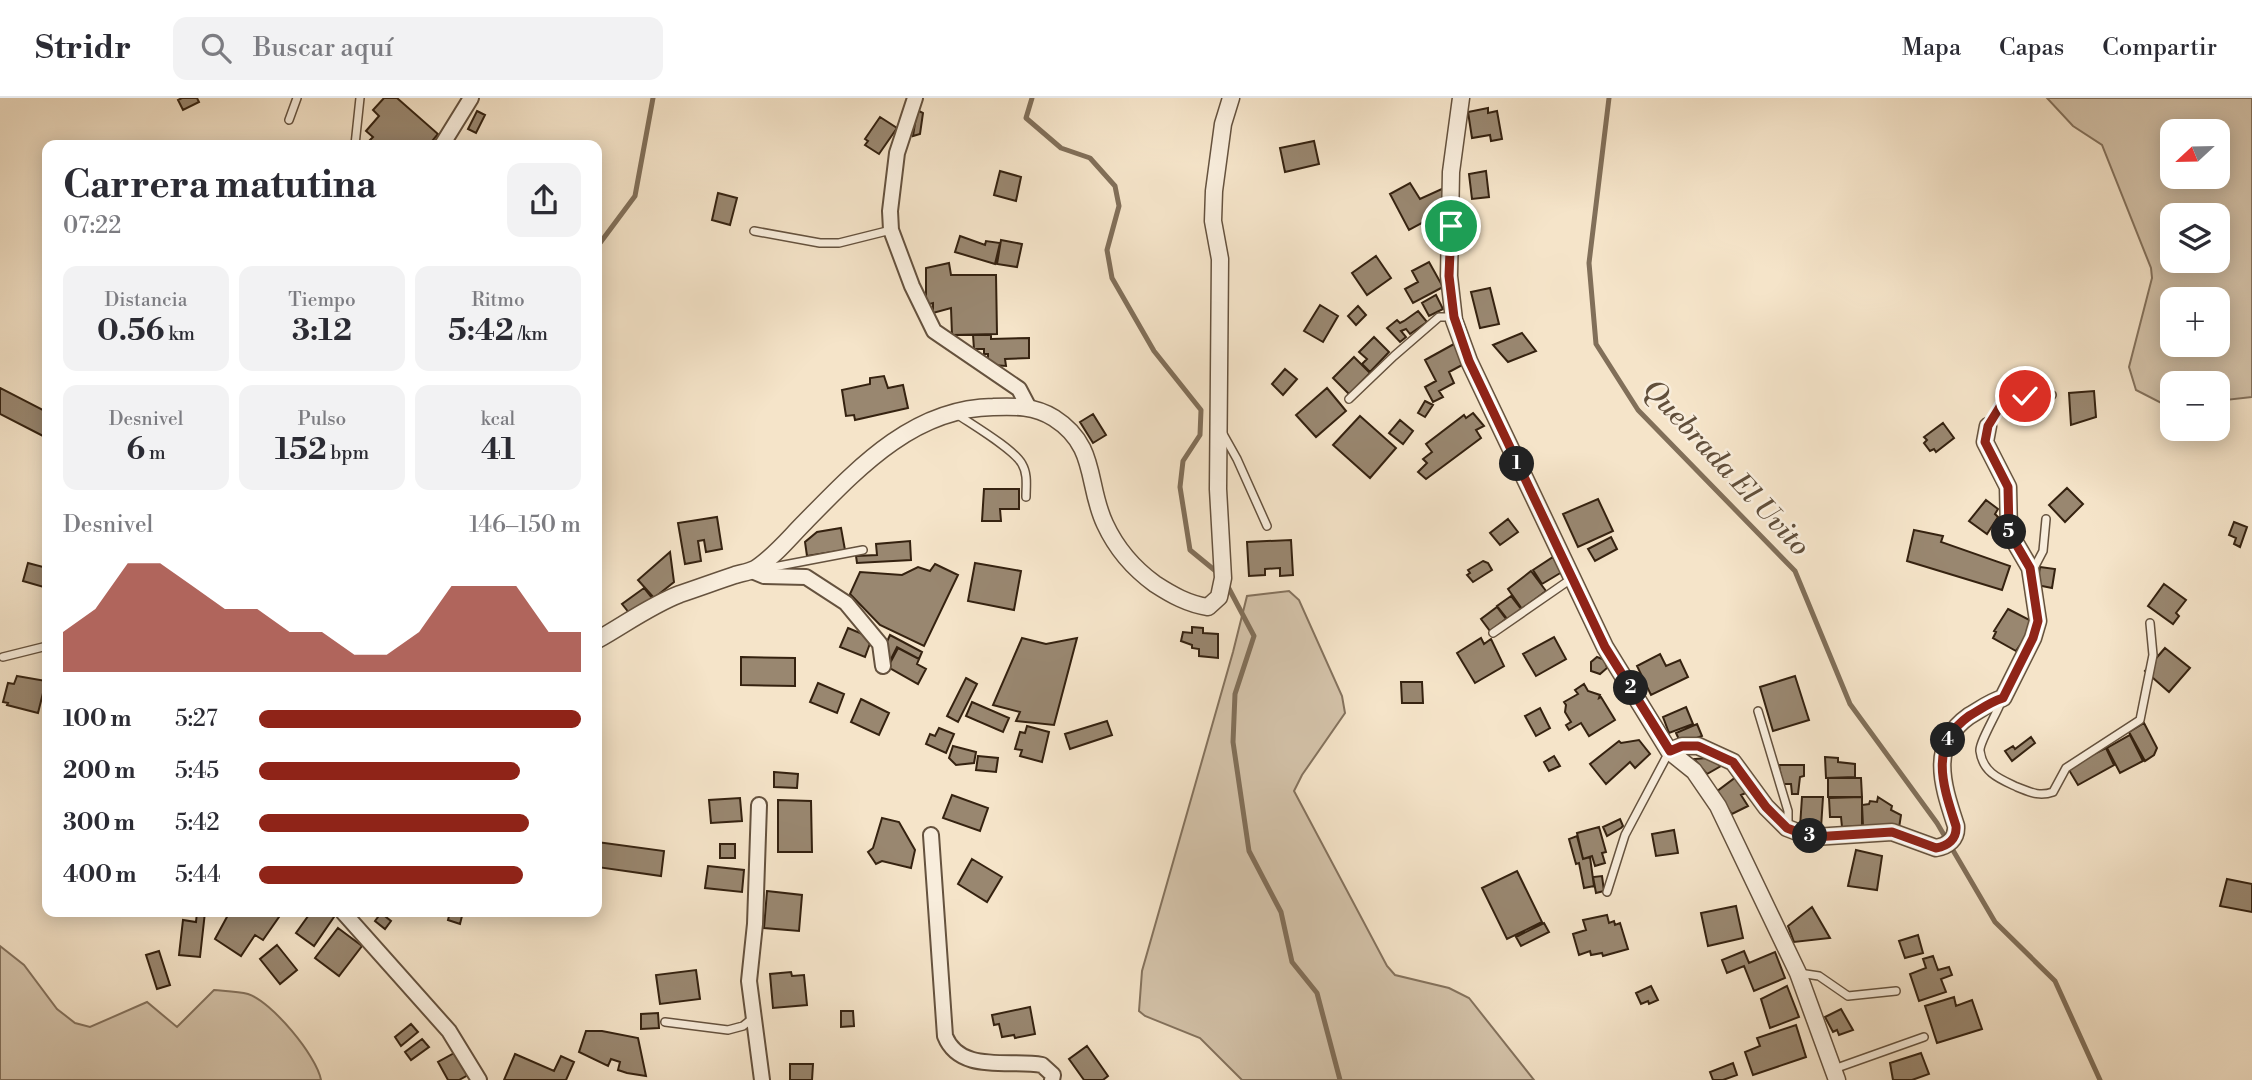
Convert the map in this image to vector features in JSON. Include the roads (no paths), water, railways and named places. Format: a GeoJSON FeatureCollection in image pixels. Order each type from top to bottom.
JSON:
{"type":"FeatureCollection","features":[{"type":"Feature","properties":{"kind":"street"},"geometry":{"type":"LineString","coordinates":[[445,140],[471,98]]}},
{"type":"Feature","properties":{"kind":"street"},"geometry":{"type":"LineString","coordinates":[[915,98],[897,153],[890,211],[891,230],[922,310],[934,331],[1019,389],[1029,408]]}},
{"type":"Feature","properties":{"kind":"street"},"geometry":{"type":"LineString","coordinates":[[602,637],[677,596],[752,571],[769,559],[845,481],[886,446],[918,425],[954,412],[984,407],[1029,408],[1053,418],[1077,436],[1090,466],[1104,523],[1121,553],[1158,586],[1192,605],[1208,607],[1219,597],[1223,578],[1218,489],[1220,259],[1213,221],[1223,124],[1231,98]]}},
{"type":"Feature","properties":{"kind":"street"},"geometry":{"type":"LineString","coordinates":[[1461,98],[1451,172],[1449,276],[1454,317],[1469,361],[1605,647],[1670,751],[1694,771],[1718,806],[1798,973],[1835,1074]]}},
{"type":"Feature","properties":{"kind":"street"},"geometry":{"type":"LineString","coordinates":[[1670,751],[1682,746],[1698,746],[1733,762],[1766,807],[1787,828],[1814,837],[1892,832],[1936,848],[1949,844],[1956,832],[1942,775],[1942,760],[1948,740],[1957,725],[1990,702],[2003,698],[2033,638],[2038,621],[2030,568],[2009,532],[2008,487],[1985,442],[1988,426]]}},
{"type":"Feature","properties":{"kind":"street"},"geometry":{"type":"LineString","coordinates":[[752,571],[764,576],[806,577],[846,603],[880,644],[884,666]]}},
{"type":"Feature","properties":{"kind":"street"},"geometry":{"type":"LineString","coordinates":[[759,806],[755,924],[749,981],[762,1080]]}},
{"type":"Feature","properties":{"kind":"street"},"geometry":{"type":"LineString","coordinates":[[931,835],[945,1036],[949,1048],[958,1056],[991,1063],[1042,1065],[1053,1075],[1052,1080]]}},
{"type":"Feature","properties":{"kind":"street"},"geometry":{"type":"LineString","coordinates":[[347,917],[449,1031],[479,1080]]}},
{"type":"Feature","properties":{"kind":"lane"},"geometry":{"type":"LineString","coordinates":[[289,120],[297,98]]}},
{"type":"Feature","properties":{"kind":"lane"},"geometry":{"type":"LineString","coordinates":[[356,140],[360,98]]}},
{"type":"Feature","properties":{"kind":"lane"},"geometry":{"type":"LineString","coordinates":[[754,231],[820,243],[839,243],[891,230]]}},
{"type":"Feature","properties":{"kind":"lane"},"geometry":{"type":"LineString","coordinates":[[1349,399],[1439,317],[1454,317]]}},
{"type":"Feature","properties":{"kind":"lane"},"geometry":{"type":"LineString","coordinates":[[1988,426],[2001,405],[2025,396],[2052,395]]}},
{"type":"Feature","properties":{"kind":"lane"},"geometry":{"type":"LineString","coordinates":[[954,412],[1022,463],[1027,477],[1026,497]]}},
{"type":"Feature","properties":{"kind":"lane"},"geometry":{"type":"LineString","coordinates":[[1219,427],[1237,459],[1267,526]]}},
{"type":"Feature","properties":{"kind":"lane"},"geometry":{"type":"LineString","coordinates":[[2031,576],[2043,551],[2046,519]]}},
{"type":"Feature","properties":{"kind":"lane"},"geometry":{"type":"LineString","coordinates":[[752,571],[863,550]]}},
{"type":"Feature","properties":{"kind":"lane"},"geometry":{"type":"LineString","coordinates":[[1493,634],[1572,579]]}},
{"type":"Feature","properties":{"kind":"lane"},"geometry":{"type":"LineString","coordinates":[[2003,698],[1979,750],[1984,764],[1991,774],[2002,782],[2029,793],[2044,795],[2053,792],[2066,768],[2082,755],[2115,738],[2140,720],[2153,655],[2150,623]]}},
{"type":"Feature","properties":{"kind":"lane"},"geometry":{"type":"LineString","coordinates":[[3,657],[42,647]]}},
{"type":"Feature","properties":{"kind":"lane"},"geometry":{"type":"LineString","coordinates":[[1758,711],[1788,811],[1787,828]]}},
{"type":"Feature","properties":{"kind":"lane"},"geometry":{"type":"LineString","coordinates":[[1607,892],[1625,835],[1670,751]]}},
{"type":"Feature","properties":{"kind":"lane"},"geometry":{"type":"LineString","coordinates":[[1798,973],[1819,976],[1848,996],[1896,991]]}},
{"type":"Feature","properties":{"kind":"lane"},"geometry":{"type":"LineString","coordinates":[[665,1022],[728,1030],[743,1026],[753,1017]]}},
{"type":"Feature","properties":{"kind":"lane"},"geometry":{"type":"LineString","coordinates":[[1835,1074],[1924,1037]]}},
{"type":"Feature","properties":{"kind":"waterway"},"geometry":{"type":"LineString","coordinates":[[602,240],[635,196],[653,98]]}},
{"type":"Feature","properties":{"kind":"waterway"},"geometry":{"type":"LineString","coordinates":[[1032,98],[1026,118],[1061,148],[1090,158],[1115,186],[1119,206],[1107,250],[1112,278],[1154,351],[1201,410],[1200,435],[1183,461],[1180,487],[1190,550],[1218,573]]}},
{"type":"Feature","properties":{"kind":"waterway","name":"Quebrada El Uvito"},"geometry":{"type":"LineString","coordinates":[[1609,98],[1589,263],[1596,344],[1638,410],[1795,571],[1850,704],[1937,823],[1995,922],[2055,981],[2100,1080]]}},
{"type":"Feature","properties":{"kind":"waterway"},"geometry":{"type":"LineString","coordinates":[[1226,583],[1254,636],[1235,694],[1233,742],[1249,851],[1281,912],[1292,962],[1317,993],[1340,1080]]}}]}
